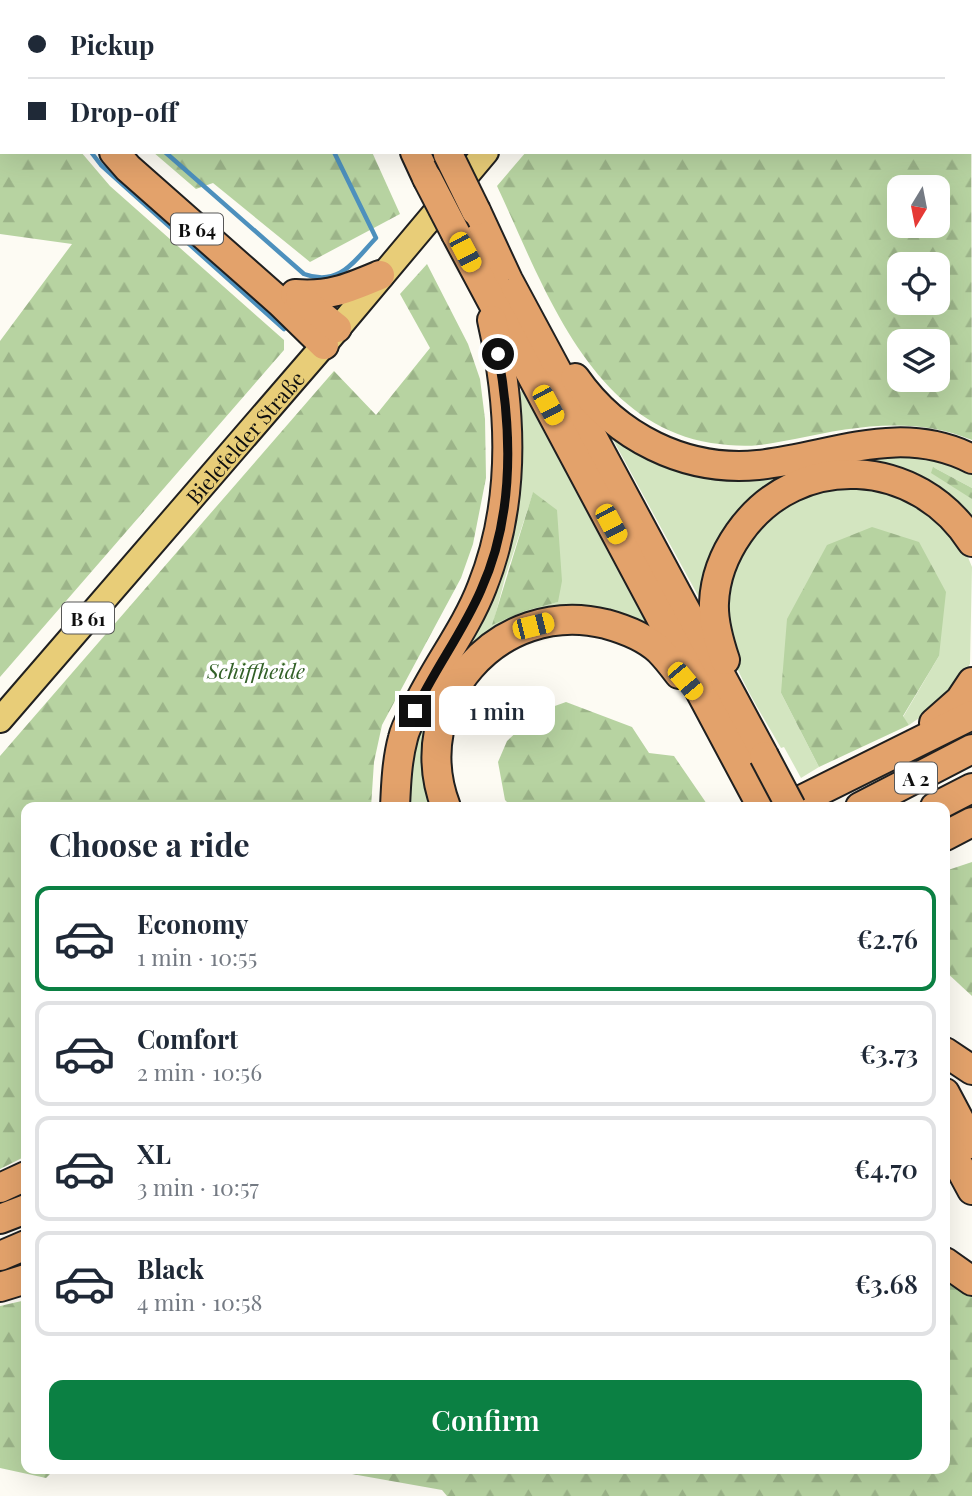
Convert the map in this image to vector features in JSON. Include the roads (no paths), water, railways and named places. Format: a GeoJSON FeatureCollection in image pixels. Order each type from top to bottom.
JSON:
{"type":"FeatureCollection","features":[{"type":"Feature","properties":{"kind":"highway","name":"B 64"},"geometry":{"type":"LineString","coordinates":[[116,154],[128,168],[281,303],[331,337]]}},
{"type":"Feature","properties":{"kind":"highway"},"geometry":{"type":"LineString","coordinates":[[137,154],[295,294],[331,337]]}},
{"type":"Feature","properties":{"kind":"highway"},"geometry":{"type":"LineString","coordinates":[[416,154],[456,234],[589,397],[613,421],[645,443],[682,458],[728,466],[758,465],[855,446],[902,441],[934,445],[972,460]]}},
{"type":"Feature","properties":{"kind":"highway"},"geometry":{"type":"LineString","coordinates":[[396,802],[403,736],[426,687],[482,589],[495,550],[508,479],[496,283],[476,211],[448,154]]}},
{"type":"Feature","properties":{"kind":"highway","name":"B 61"},"geometry":{"type":"LineString","coordinates":[[295,294],[332,294],[380,275]]}},
{"type":"Feature","properties":{"kind":"highway"},"geometry":{"type":"LineString","coordinates":[[496,283],[752,761],[785,802]]}},
{"type":"Feature","properties":{"kind":"highway"},"geometry":{"type":"LineString","coordinates":[[725,710],[715,622],[716,587],[720,570],[735,539],[744,525],[769,501],[815,479],[849,474],[883,477],[907,485],[929,497],[954,518],[972,542]]}},
{"type":"Feature","properties":{"kind":"highway"},"geometry":{"type":"LineString","coordinates":[[444,802],[438,781],[436,747],[440,723],[449,699],[466,671],[483,654],[503,639],[533,626],[582,620],[630,632],[658,649],[725,710]]}},
{"type":"Feature","properties":{"kind":"highway"},"geometry":{"type":"LineString","coordinates":[[857,772],[934,723],[960,700],[972,682]]}},
{"type":"Feature","properties":{"kind":"highway"},"geometry":{"type":"LineString","coordinates":[[799,802],[972,715]]}},
{"type":"Feature","properties":{"kind":"highway","name":"A 2"},"geometry":{"type":"LineString","coordinates":[[870,802],[972,749]]}},
{"type":"Feature","properties":{"kind":"highway"},"geometry":{"type":"LineString","coordinates":[[752,761],[761,802]]}},
{"type":"Feature","properties":{"kind":"highway","name":"A 2"},"geometry":{"type":"LineString","coordinates":[[944,802],[972,788]]}},
{"type":"Feature","properties":{"kind":"highway"},"geometry":{"type":"LineString","coordinates":[[950,835],[972,822]]}},
{"type":"Feature","properties":{"kind":"highway"},"geometry":{"type":"LineString","coordinates":[[950,837],[972,832]]}},
{"type":"Feature","properties":{"kind":"highway"},"geometry":{"type":"LineString","coordinates":[[950,1055],[972,1070]]}},
{"type":"Feature","properties":{"kind":"highway"},"geometry":{"type":"LineString","coordinates":[[950,1102],[972,1144]]}},
{"type":"Feature","properties":{"kind":"highway"},"geometry":{"type":"LineString","coordinates":[[950,1149],[972,1190]]}},
{"type":"Feature","properties":{"kind":"highway"},"geometry":{"type":"LineString","coordinates":[[0,1188],[21,1178]]}},
{"type":"Feature","properties":{"kind":"highway"},"geometry":{"type":"LineString","coordinates":[[0,1219],[21,1211]]}},
{"type":"Feature","properties":{"kind":"highway"},"geometry":{"type":"LineString","coordinates":[[0,1256],[21,1247]]}},
{"type":"Feature","properties":{"kind":"highway"},"geometry":{"type":"LineString","coordinates":[[950,1265],[972,1280]]}},
{"type":"Feature","properties":{"kind":"highway"},"geometry":{"type":"LineString","coordinates":[[0,1287],[21,1281]]}},
{"type":"Feature","properties":{"kind":"main road","name":"Bielefelder Straße"},"geometry":{"type":"LineString","coordinates":[[0,720],[331,337],[380,275],[484,154]]}},
{"type":"Feature","properties":{"kind":"waterway"},"geometry":{"type":"LineString","coordinates":[[93,154],[101,165],[284,329]]}},
{"type":"Feature","properties":{"kind":"waterway"},"geometry":{"type":"LineString","coordinates":[[167,154],[304,274],[317,277],[327,277],[345,270],[376,238],[335,154]]}},
{"type":"Feature","properties":{"kind":"park label","name":"Schiffheide"},"geometry":{"type":"Point","coordinates":[256,670]}}]}
